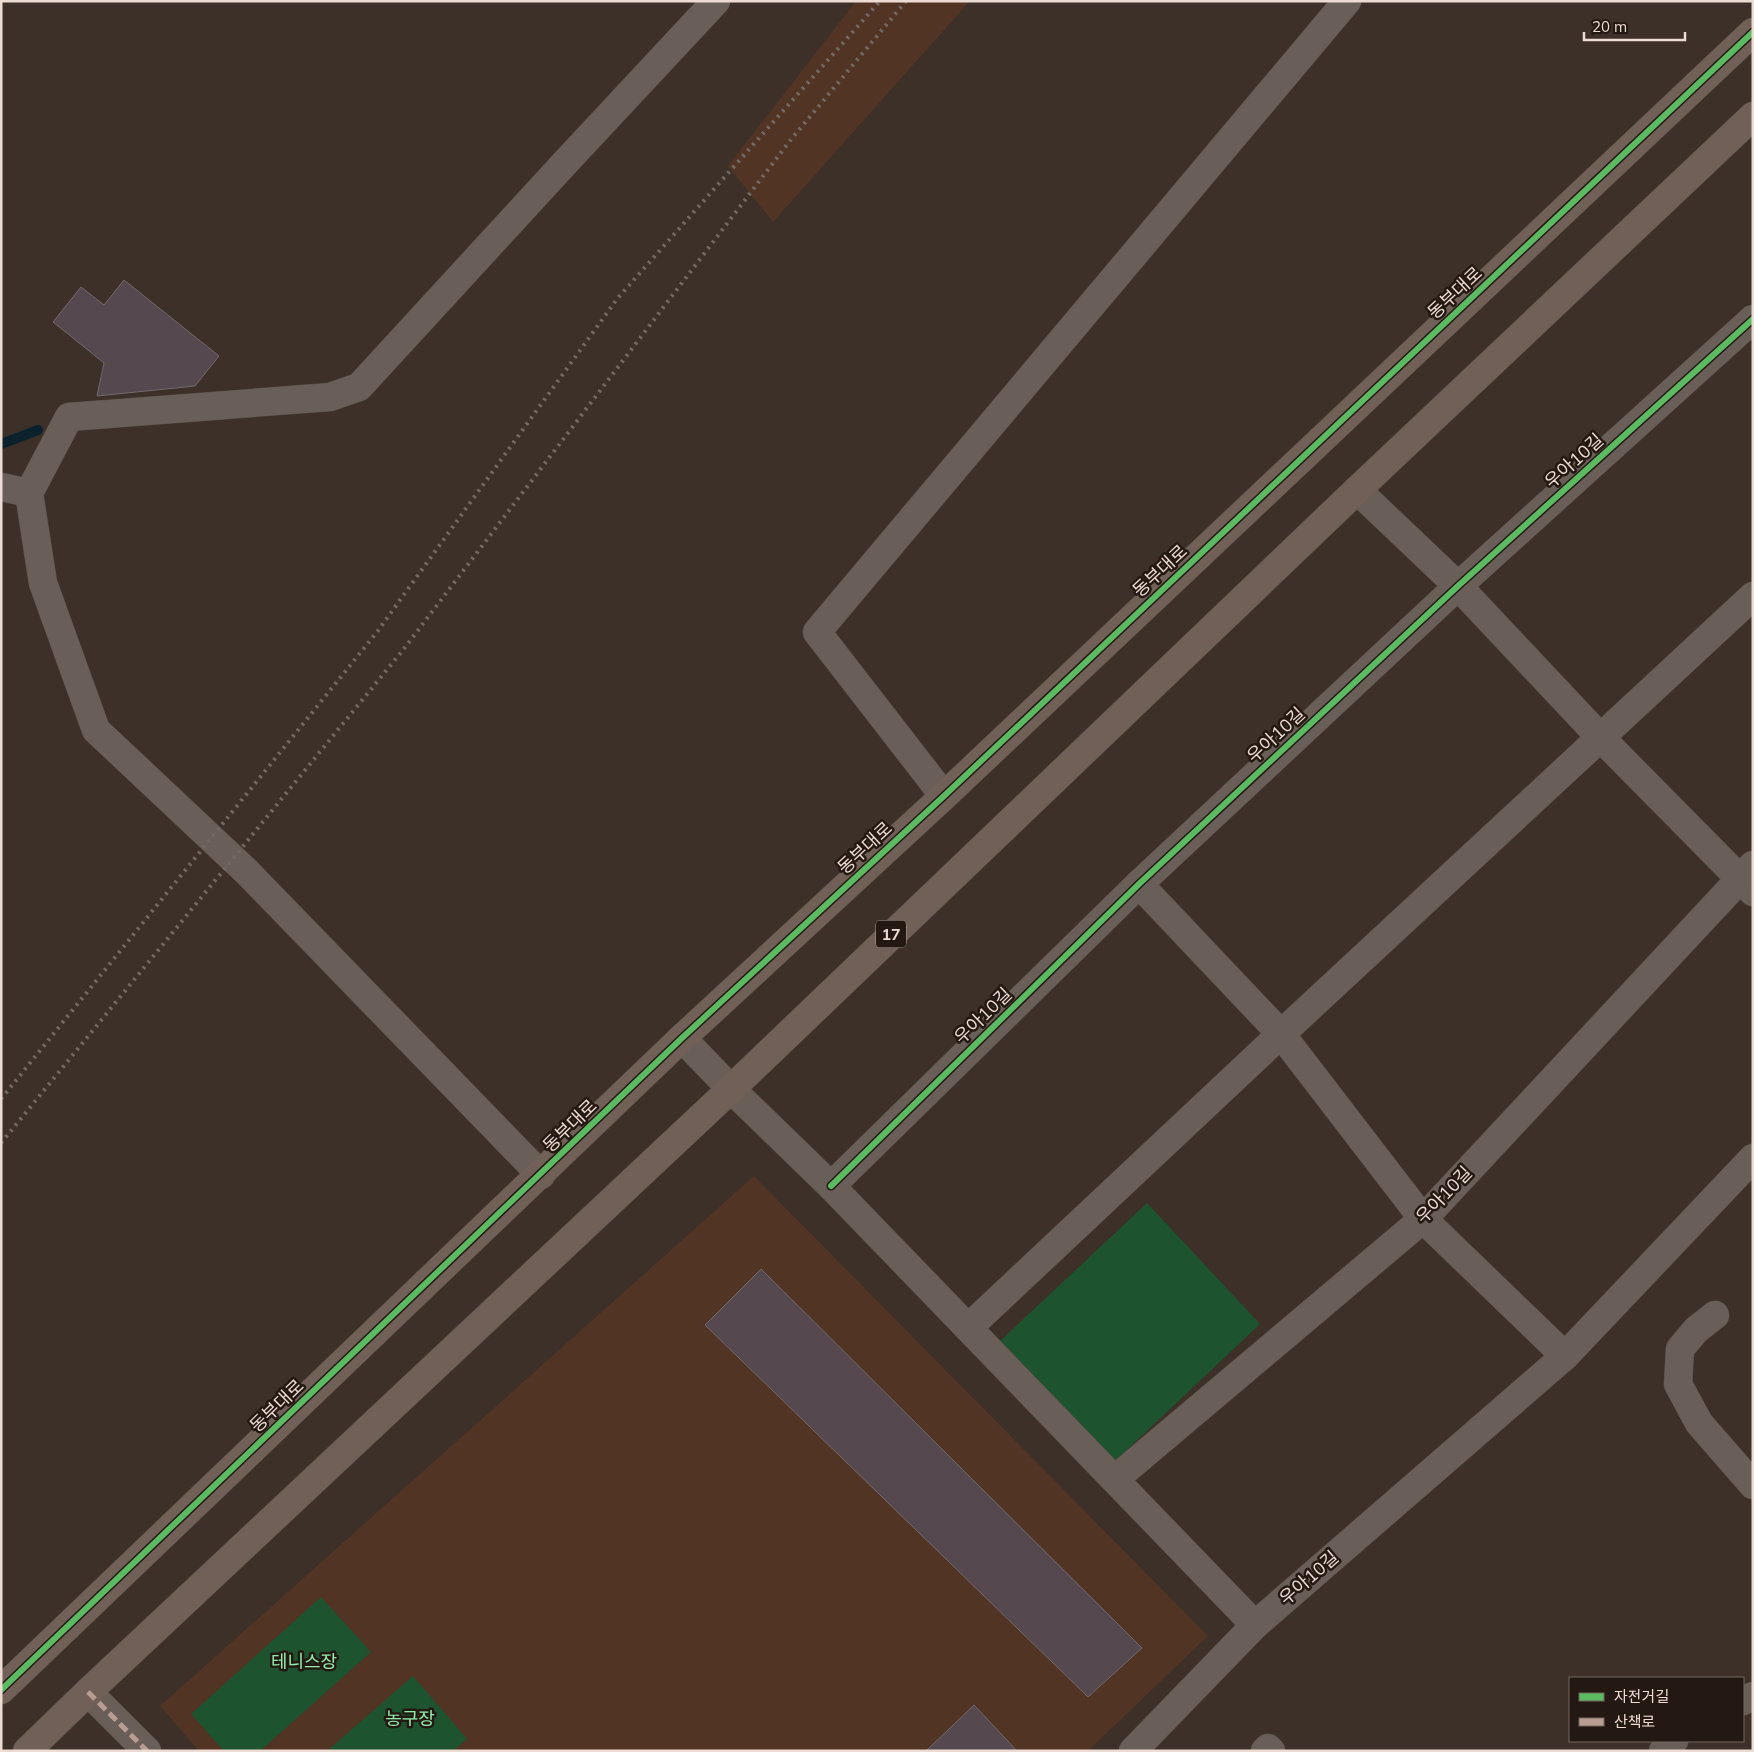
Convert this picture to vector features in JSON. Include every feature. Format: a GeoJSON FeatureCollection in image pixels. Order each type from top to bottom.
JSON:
{"type":"FeatureCollection","features":[{"type":"Feature","properties":{"kind":"main road","name":"동부대로"},"geometry":{"type":"LineString","coordinates":[[1,1690],[682,1038],[944,796],[1753,32]]}},
{"type":"Feature","properties":{"kind":"main road","name":"17"},"geometry":{"type":"LineString","coordinates":[[27,1751],[730,1088],[1357,490],[1753,116]]}},
{"type":"Feature","properties":{"kind":"street"},"geometry":{"type":"LineString","coordinates":[[540,1175],[247,872],[96,730],[43,583],[29,493],[69,417],[330,396],[360,387],[562,165],[716,1]]}},
{"type":"Feature","properties":{"kind":"street"},"geometry":{"type":"LineString","coordinates":[[944,796],[817,632],[1347,1]]}},
{"type":"Feature","properties":{"kind":"street","name":"우아10길"},"geometry":{"type":"LineString","coordinates":[[831,1186],[1139,884],[1458,586],[1753,319]]}},
{"type":"Feature","properties":{"kind":"street"},"geometry":{"type":"LineString","coordinates":[[1,487],[29,493]]}},
{"type":"Feature","properties":{"kind":"street","name":"우아10길"},"geometry":{"type":"LineString","coordinates":[[1116,1479],[1423,1219],[1748,878],[1600,737],[1458,586],[1357,490]]}},
{"type":"Feature","properties":{"kind":"street"},"geometry":{"type":"LineString","coordinates":[[968,1328],[1281,1034],[1753,596]]}},
{"type":"Feature","properties":{"kind":"street"},"geometry":{"type":"LineString","coordinates":[[1139,884],[1281,1034],[1423,1219],[1564,1356]]}},
{"type":"Feature","properties":{"kind":"street"},"geometry":{"type":"LineString","coordinates":[[682,1038],[730,1088],[831,1186],[1255,1625]]}},
{"type":"Feature","properties":{"kind":"street","name":"우아10길"},"geometry":{"type":"LineString","coordinates":[[1133,1751],[1255,1625],[1564,1356],[1753,1158]]}},
{"type":"Feature","properties":{"kind":"street"},"geometry":{"type":"LineString","coordinates":[[1715,1315],[1696,1330],[1680,1349],[1678,1384],[1699,1423],[1753,1485]]}},
{"type":"Feature","properties":{"kind":"street"},"geometry":{"type":"LineString","coordinates":[[88,1692],[147,1751]]}},
{"type":"Feature","properties":{"kind":"street"},"geometry":{"type":"LineString","coordinates":[[1663,1751],[1673,1742]]}},
{"type":"Feature","properties":{"kind":"street"},"geometry":{"type":"LineString","coordinates":[[1265,1751],[1268,1748],[1271,1751]]}},
{"type":"Feature","properties":{"kind":"shaded area"},"geometry":{"type":"Polygon","coordinates":[[[856,1],[970,1],[773,222],[728,166],[856,1]]]}},
{"type":"Feature","properties":{"kind":"shaded area"},"geometry":{"type":"Polygon","coordinates":[[[754,1176],[1208,1636],[1088,1751],[199,1751],[160,1706],[754,1176]]]}},
{"type":"Feature","properties":{"kind":"green space"},"geometry":{"type":"Polygon","coordinates":[[[1147,1203],[1260,1324],[1113,1463],[999,1342],[1147,1203]]]}},
{"type":"Feature","properties":{"kind":"green space","name":"테니스장"},"geometry":{"type":"Polygon","coordinates":[[[321,1597],[371,1652],[260,1751],[224,1751],[191,1714],[321,1597]]]}},
{"type":"Feature","properties":{"kind":"green space","name":"농구장"},"geometry":{"type":"Polygon","coordinates":[[[413,1676],[467,1739],[453,1751],[327,1751],[413,1676]]]}},
{"type":"Feature","properties":{"kind":"building"},"geometry":{"type":"Polygon","coordinates":[[[124,280],[219,356],[195,386],[97,396],[104,363],[53,322],[81,287],[104,305],[124,280]]]}},
{"type":"Feature","properties":{"kind":"building"},"geometry":{"type":"Polygon","coordinates":[[[761,1269],[1142,1648],[1088,1697],[705,1325],[761,1269]]]}},
{"type":"Feature","properties":{"kind":"building"},"geometry":{"type":"Polygon","coordinates":[[[974,1705],[1017,1751],[926,1751],[974,1705]]]}},
{"type":"Feature","properties":{"kind":"waterway"},"geometry":{"type":"LineString","coordinates":[[1,444],[38,430]]}},
{"type":"Feature","properties":{"kind":"railway"},"geometry":{"type":"LineString","coordinates":[[1,1099],[377,632],[617,299],[880,1]]}},
{"type":"Feature","properties":{"kind":"railway"},"geometry":{"type":"LineString","coordinates":[[1,1143],[403,650],[789,142],[906,1]]}},
{"type":"Feature","properties":{"kind":"marked path"},"geometry":{"type":"LineString","coordinates":[[88,1692],[147,1751]]}},
{"type":"Feature","properties":{"kind":"cycle path"},"geometry":{"type":"LineString","coordinates":[[1,1690],[682,1038],[944,796],[1753,32]]}},
{"type":"Feature","properties":{"kind":"cycle path"},"geometry":{"type":"LineString","coordinates":[[831,1186],[1139,884],[1458,586],[1753,319]]}}]}
